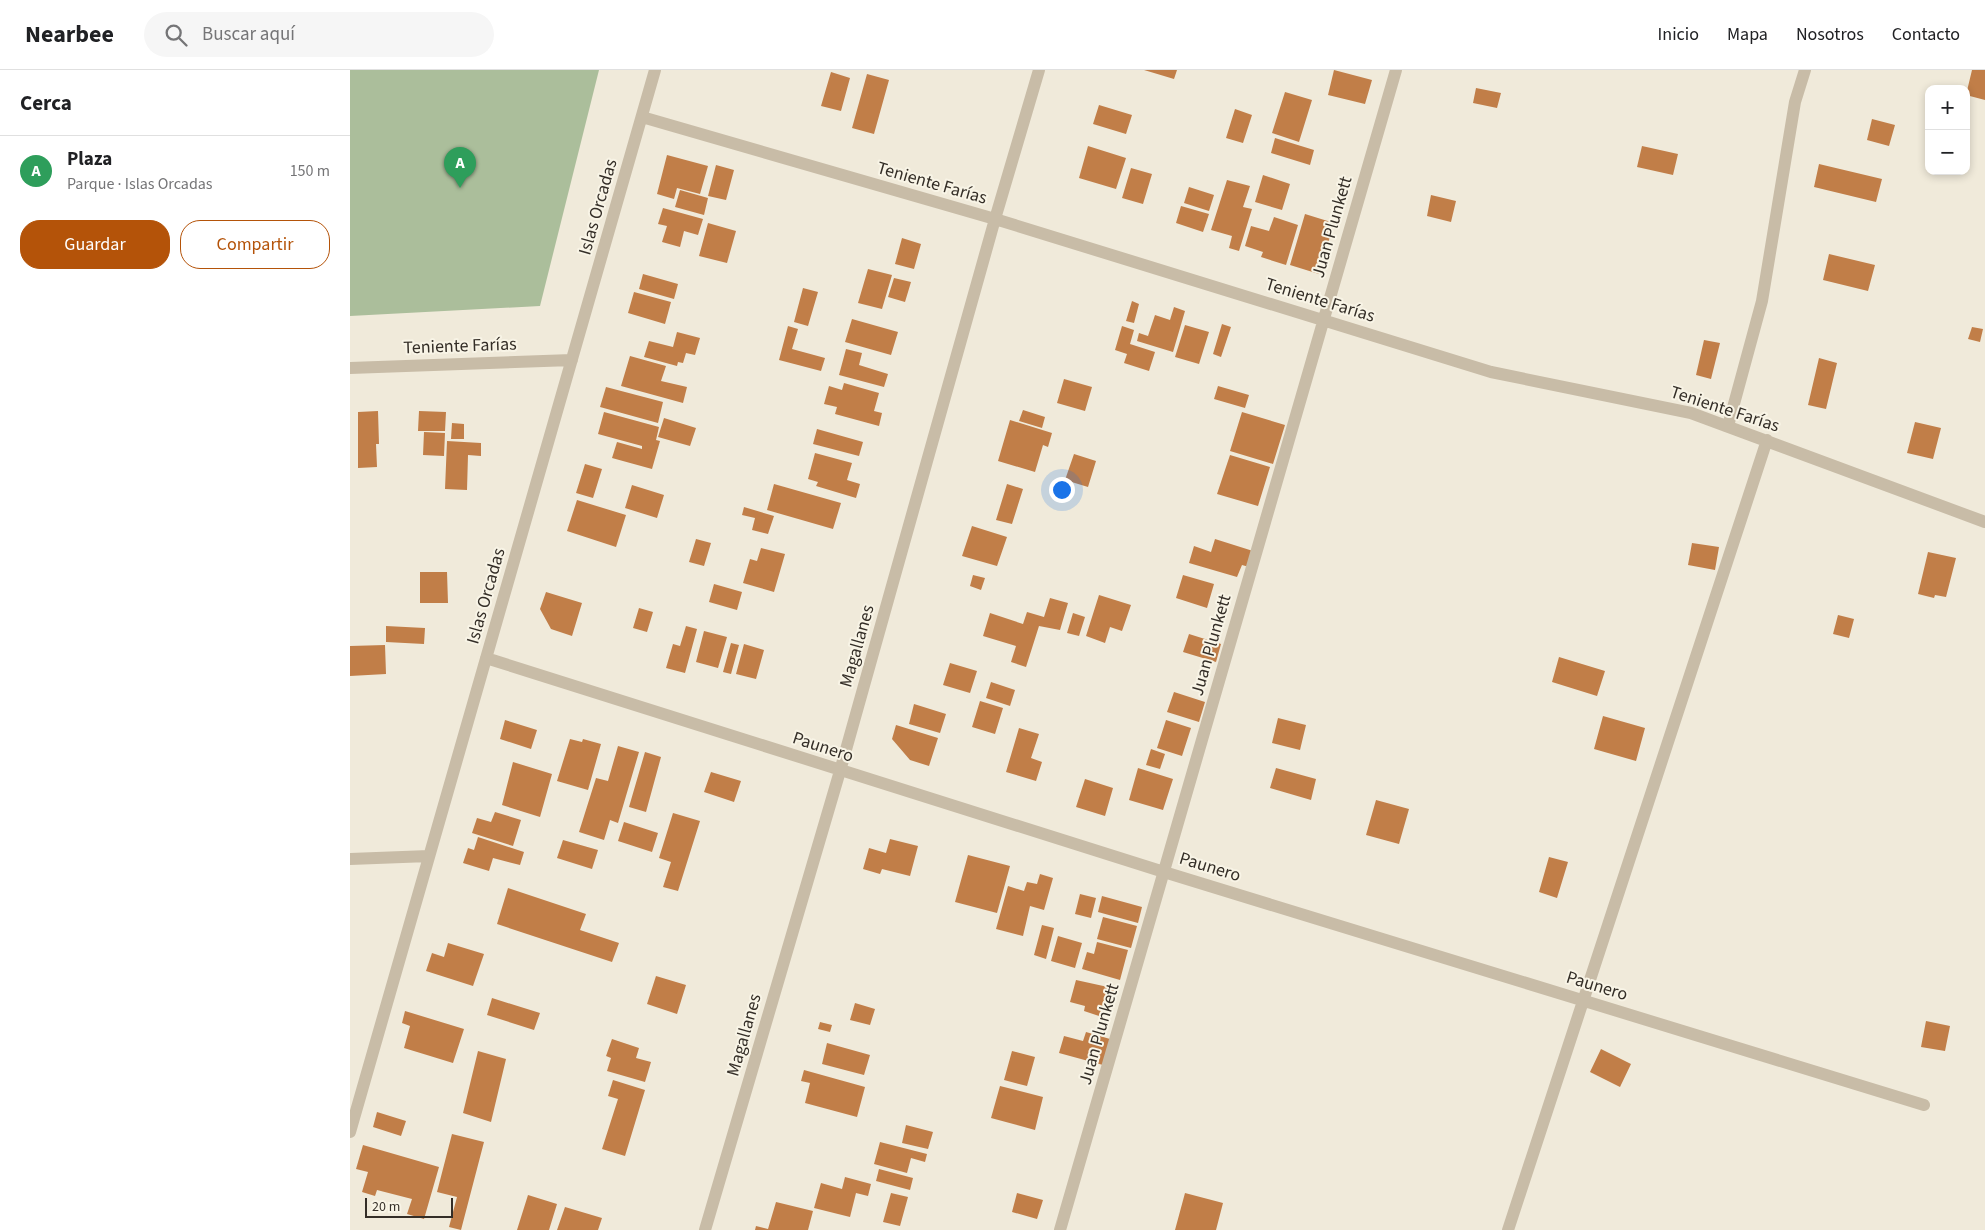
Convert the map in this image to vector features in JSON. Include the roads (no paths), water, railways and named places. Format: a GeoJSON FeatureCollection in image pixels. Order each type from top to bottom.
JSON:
{"type":"FeatureCollection","features":[{"type":"Feature","properties":{"kind":"street","name":"Islas Orcadas"},"geometry":{"type":"LineString","coordinates":[[350,1132],[656,70]]}},
{"type":"Feature","properties":{"kind":"street","name":"Magallanes"},"geometry":{"type":"LineString","coordinates":[[705,1230],[840,771],[995,219],[1039,70]]}},
{"type":"Feature","properties":{"kind":"street","name":"Juan Plunkett"},"geometry":{"type":"LineString","coordinates":[[1060,1230],[1396,70]]}},
{"type":"Feature","properties":{"kind":"street"},"geometry":{"type":"LineString","coordinates":[[1728,426],[1762,301],[1795,102],[1805,70]]}},
{"type":"Feature","properties":{"kind":"street","name":"Teniente Farías"},"geometry":{"type":"LineString","coordinates":[[642,117],[995,219],[1491,372],[1691,413],[1985,522]]}},
{"type":"Feature","properties":{"kind":"street","name":"Teniente Farías"},"geometry":{"type":"LineString","coordinates":[[350,368],[572,360]]}},
{"type":"Feature","properties":{"kind":"street"},"geometry":{"type":"LineString","coordinates":[[1508,1230],[1766,440]]}},
{"type":"Feature","properties":{"kind":"street","name":"Paunero"},"geometry":{"type":"LineString","coordinates":[[486,658],[1164,872],[1924,1105]]}},
{"type":"Feature","properties":{"kind":"street"},"geometry":{"type":"LineString","coordinates":[[350,859],[429,856]]}},
{"type":"Feature","properties":{"kind":"place","name":"Plaza"},"geometry":{"type":"Point","coordinates":[460,188]}}]}
